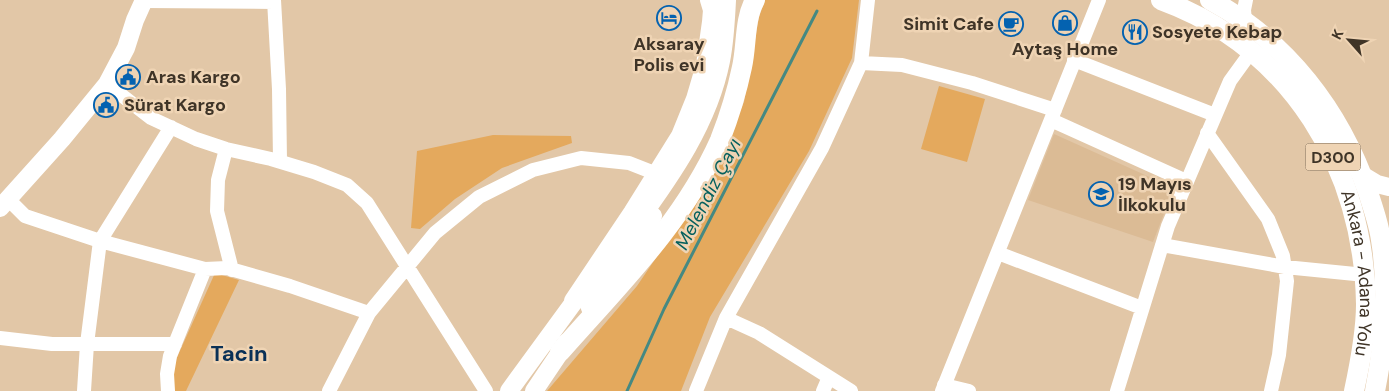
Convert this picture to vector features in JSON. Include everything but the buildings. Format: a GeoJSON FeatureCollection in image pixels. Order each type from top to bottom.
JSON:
{"type":"FeatureCollection","features":[{"type":"Feature","properties":{"kind":"highway"},"geometry":{"type":"LineString","coordinates":[[574,301],[633,213],[681,136],[702,82],[712,22],[713,10],[710,0]]}},
{"type":"Feature","properties":{"kind":"highway"},"geometry":{"type":"LineString","coordinates":[[560,352],[639,265],[670,226],[694,189],[720,140],[732,103],[742,67],[750,13],[755,0]]}},
{"type":"Feature","properties":{"kind":"highway","name":"Ankara - Adana Yolu"},"geometry":{"type":"LineString","coordinates":[[1161,0],[1211,23],[1251,52],[1293,94],[1310,116],[1328,145],[1355,216],[1361,244],[1366,307],[1364,334],[1354,391]]}},
{"type":"Feature","properties":{"kind":"highway","name":"Ankara - Adana Yolu"},"geometry":{"type":"LineString","coordinates":[[1210,0],[1245,21],[1276,47],[1321,98],[1343,132],[1362,175],[1374,210],[1381,239],[1385,272],[1386,309],[1384,340],[1375,391]]}},
{"type":"Feature","properties":{"kind":"main road"},"geometry":{"type":"LineString","coordinates":[[2,203],[62,139],[107,84],[126,48],[140,0]]}},
{"type":"Feature","properties":{"kind":"main road"},"geometry":{"type":"LineString","coordinates":[[509,391],[574,301],[614,254],[668,180],[690,142],[708,103],[721,63],[727,0]]}},
{"type":"Feature","properties":{"kind":"main road"},"geometry":{"type":"LineString","coordinates":[[534,391],[676,184],[698,147],[718,100],[728,66],[733,44],[736,0]]}},
{"type":"Feature","properties":{"kind":"main road"},"geometry":{"type":"LineString","coordinates":[[1362,175],[1378,184],[1389,187]]}},
{"type":"Feature","properties":{"kind":"street"},"geometry":{"type":"LineString","coordinates":[[140,0],[274,1],[280,161]]}},
{"type":"Feature","properties":{"kind":"street"},"geometry":{"type":"LineString","coordinates":[[696,391],[726,318],[822,148],[861,63],[868,0]]}},
{"type":"Feature","properties":{"kind":"street"},"geometry":{"type":"LineString","coordinates":[[969,391],[943,388],[1099,0]]}},
{"type":"Feature","properties":{"kind":"street"},"geometry":{"type":"LineString","coordinates":[[1245,21],[1244,10],[1246,0]]}},
{"type":"Feature","properties":{"kind":"street"},"geometry":{"type":"LineString","coordinates":[[1117,391],[1162,245],[1186,181],[1230,81],[1251,52]]}},
{"type":"Feature","properties":{"kind":"street"},"geometry":{"type":"LineString","coordinates":[[1074,60],[1215,115]]}},
{"type":"Feature","properties":{"kind":"street"},"geometry":{"type":"LineString","coordinates":[[861,63],[902,66],[972,83],[1053,115],[1186,181]]}},
{"type":"Feature","properties":{"kind":"street"},"geometry":{"type":"LineString","coordinates":[[107,84],[152,118],[196,139],[226,149],[280,161],[347,185],[367,203],[486,391]]}},
{"type":"Feature","properties":{"kind":"street"},"geometry":{"type":"LineString","coordinates":[[84,391],[87,344],[100,241],[171,127]]}},
{"type":"Feature","properties":{"kind":"street"},"geometry":{"type":"LineString","coordinates":[[1207,133],[1268,219],[1283,256],[1287,281],[1278,355],[1271,391]]}},
{"type":"Feature","properties":{"kind":"street"},"geometry":{"type":"LineString","coordinates":[[226,149],[218,180],[217,211],[232,270]]}},
{"type":"Feature","properties":{"kind":"street"},"geometry":{"type":"LineString","coordinates":[[329,391],[369,313],[435,233],[479,197],[533,170],[581,158],[629,163],[657,174]]}},
{"type":"Feature","properties":{"kind":"street"},"geometry":{"type":"LineString","coordinates":[[2,203],[25,216],[100,241],[205,269],[227,268],[290,286],[369,313]]}},
{"type":"Feature","properties":{"kind":"street"},"geometry":{"type":"LineString","coordinates":[[1162,245],[1285,267],[1364,275]]}},
{"type":"Feature","properties":{"kind":"street"},"geometry":{"type":"LineString","coordinates":[[998,253],[1142,308]]}},
{"type":"Feature","properties":{"kind":"street"},"geometry":{"type":"LineString","coordinates":[[168,391],[167,374],[170,356],[205,269]]}},
{"type":"Feature","properties":{"kind":"street"},"geometry":{"type":"LineString","coordinates":[[726,318],[759,333],[851,391]]}},
{"type":"Feature","properties":{"kind":"street"},"geometry":{"type":"LineString","coordinates":[[0,338],[52,344],[175,344]]}},
{"type":"Feature","properties":{"kind":"street"},"geometry":{"type":"LineString","coordinates":[[823,391],[829,377]]}},
{"type":"Feature","properties":{"kind":"shaded area"},"geometry":{"type":"Polygon","coordinates":[[[765,0],[859,0],[852,58],[809,151],[710,317],[681,391],[547,391],[637,286],[691,206],[721,155],[744,102],[759,17],[765,0]]]}},
{"type":"Feature","properties":{"kind":"shaded area"},"geometry":{"type":"Polygon","coordinates":[[[939,86],[985,99],[967,162],[921,149],[939,86]]]}},
{"type":"Feature","properties":{"kind":"shaded area","name":"19 Mayıs İlkokulu"},"geometry":{"type":"Polygon","coordinates":[[[1054,134],[1174,188],[1153,242],[1028,200],[1054,134]]]}},
{"type":"Feature","properties":{"kind":"shaded area"},"geometry":{"type":"Polygon","coordinates":[[[493,135],[571,136],[572,143],[502,168],[455,199],[420,229],[411,228],[417,151],[493,135]]]}},
{"type":"Feature","properties":{"kind":"shaded area"},"geometry":{"type":"Polygon","coordinates":[[[215,273],[239,280],[186,391],[174,391],[174,364],[215,273]]]}},
{"type":"Feature","properties":{"kind":"waterway","name":"Melendiz Çayı"},"geometry":{"type":"LineString","coordinates":[[627,391],[664,309],[817,11]]}},
{"type":"Feature","properties":{"kind":"place","name":"Aksaray Polis evi"},"geometry":{"type":"Point","coordinates":[669,18]}},
{"type":"Feature","properties":{"kind":"place","name":"Aytaş Home"},"geometry":{"type":"Point","coordinates":[1065,23]}},
{"type":"Feature","properties":{"kind":"place","name":"Simit Cafe"},"geometry":{"type":"Point","coordinates":[1011,24]}},
{"type":"Feature","properties":{"kind":"place","name":"Sosyete Kebap"},"geometry":{"type":"Point","coordinates":[1135,32]}},
{"type":"Feature","properties":{"kind":"place","name":"Aras Kargo"},"geometry":{"type":"Point","coordinates":[128,77]}},
{"type":"Feature","properties":{"kind":"place","name":"Sürat Kargo"},"geometry":{"type":"Point","coordinates":[106,105]}},
{"type":"Feature","properties":{"kind":"place","name":"19 Mayıs İlkokulu"},"geometry":{"type":"Point","coordinates":[1101,194]}},
{"type":"Feature","properties":{"kind":"district","name":"Tacin"},"geometry":{"type":"Point","coordinates":[239,353]}}]}
